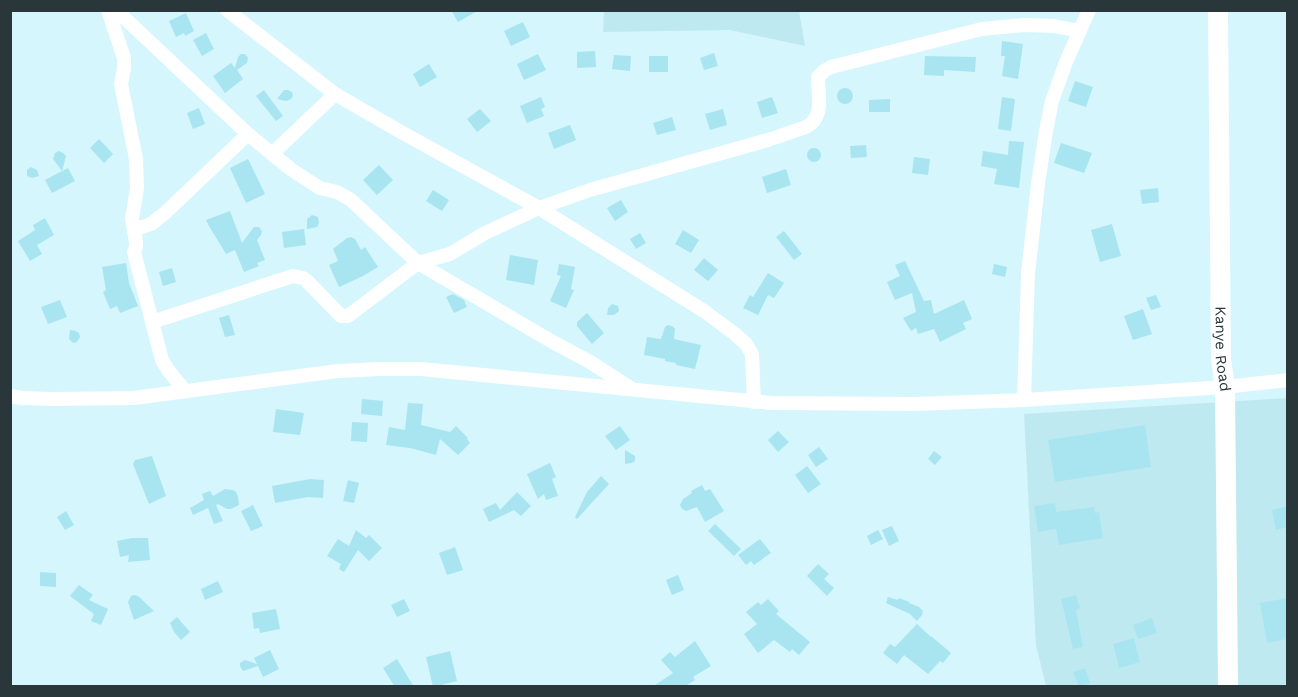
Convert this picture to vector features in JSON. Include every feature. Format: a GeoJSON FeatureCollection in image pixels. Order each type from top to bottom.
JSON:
{"type":"FeatureCollection","features":[{"type":"Feature","properties":{"kind":"main road","name":"Kanye Road"},"geometry":{"type":"LineString","coordinates":[[1218,10],[1221,359],[1225,387],[1228,687]]}},
{"type":"Feature","properties":{"kind":"street"},"geometry":{"type":"LineString","coordinates":[[108,10],[124,58],[121,84],[136,159],[137,188],[132,219],[136,244],[134,252],[159,352],[165,366],[185,391]]}},
{"type":"Feature","properties":{"kind":"street"},"geometry":{"type":"LineString","coordinates":[[116,10],[248,134],[292,170],[312,183],[351,200],[418,263],[590,362],[634,390]]}},
{"type":"Feature","properties":{"kind":"street"},"geometry":{"type":"LineString","coordinates":[[227,10],[336,94],[539,207],[704,311],[741,339],[752,354],[754,402]]}},
{"type":"Feature","properties":{"kind":"street"},"geometry":{"type":"LineString","coordinates":[[1024,400],[1028,274],[1046,131],[1055,91],[1089,10]]}},
{"type":"Feature","properties":{"kind":"street"},"geometry":{"type":"LineString","coordinates":[[152,322],[292,276],[308,281],[341,316],[348,316],[418,263],[450,254],[493,229],[539,207],[590,190],[768,140],[812,124],[819,112],[818,77],[831,67],[982,28],[1024,25],[1054,26],[1080,31]]}},
{"type":"Feature","properties":{"kind":"street"},"geometry":{"type":"LineString","coordinates":[[272,154],[336,94]]}},
{"type":"Feature","properties":{"kind":"street"},"geometry":{"type":"LineString","coordinates":[[134,230],[151,224],[165,213],[248,134]]}},
{"type":"Feature","properties":{"kind":"street"},"geometry":{"type":"LineString","coordinates":[[10,396],[52,399],[126,398],[306,374],[379,369],[421,369],[754,402],[914,404],[1024,400],[1225,387],[1287,380]]}},
{"type":"Feature","properties":{"kind":"shaded area"},"geometry":{"type":"Polygon","coordinates":[[[604,11],[799,11],[805,46],[730,30],[603,32],[604,11]]]}},
{"type":"Feature","properties":{"kind":"shaded area"},"geometry":{"type":"Polygon","coordinates":[[[1287,398],[1287,686],[1046,686],[1036,645],[1024,414],[1287,398]]]}},
{"type":"Feature","properties":{"kind":"building"},"geometry":{"type":"Polygon","coordinates":[[[451,10],[479,10],[458,22],[451,10]]]}},
{"type":"Feature","properties":{"kind":"building"},"geometry":{"type":"Polygon","coordinates":[[[186,13],[194,31],[185,36],[184,33],[176,37],[169,21],[186,13]]]}},
{"type":"Feature","properties":{"kind":"building"},"geometry":{"type":"Polygon","coordinates":[[[523,22],[530,37],[511,46],[504,31],[523,22]]]}},
{"type":"Feature","properties":{"kind":"building"},"geometry":{"type":"Polygon","coordinates":[[[206,33],[214,49],[202,56],[193,40],[206,33]]]}},
{"type":"Feature","properties":{"kind":"building"},"geometry":{"type":"Polygon","coordinates":[[[1002,41],[1023,44],[1018,79],[1002,76],[1005,56],[1001,56],[1002,41]]]}},
{"type":"Feature","properties":{"kind":"building"},"geometry":{"type":"Polygon","coordinates":[[[595,51],[596,67],[577,68],[577,52],[595,51]]]}},
{"type":"Feature","properties":{"kind":"building"},"geometry":{"type":"Polygon","coordinates":[[[714,53],[718,66],[704,70],[700,58],[714,53]]]}},
{"type":"Feature","properties":{"kind":"building"},"geometry":{"type":"Polygon","coordinates":[[[241,54],[245,54],[248,58],[247,63],[237,70],[243,79],[225,93],[213,76],[231,63],[235,68],[241,54]]]}},
{"type":"Feature","properties":{"kind":"building"},"geometry":{"type":"Polygon","coordinates":[[[538,54],[546,70],[524,80],[517,64],[538,54]]]}},
{"type":"Feature","properties":{"kind":"building"},"geometry":{"type":"Polygon","coordinates":[[[614,55],[631,56],[630,71],[612,69],[614,55]]]}},
{"type":"Feature","properties":{"kind":"building"},"geometry":{"type":"Polygon","coordinates":[[[649,56],[668,56],[668,72],[649,72],[649,56]]]}},
{"type":"Feature","properties":{"kind":"building"},"geometry":{"type":"Polygon","coordinates":[[[925,56],[976,57],[975,72],[944,70],[944,76],[924,75],[925,56]]]}},
{"type":"Feature","properties":{"kind":"building"},"geometry":{"type":"Polygon","coordinates":[[[429,64],[437,77],[420,87],[413,74],[429,64]]]}},
{"type":"Feature","properties":{"kind":"building"},"geometry":{"type":"Polygon","coordinates":[[[1075,81],[1093,87],[1086,107],[1068,101],[1075,81]]]}},
{"type":"Feature","properties":{"kind":"building"},"geometry":{"type":"Polygon","coordinates":[[[845,88],[853,96],[845,104],[837,96],[845,88]]]}},
{"type":"Feature","properties":{"kind":"building"},"geometry":{"type":"Polygon","coordinates":[[[264,90],[283,116],[276,121],[256,96],[264,90]]]}},
{"type":"Feature","properties":{"kind":"building"},"geometry":{"type":"Polygon","coordinates":[[[284,90],[292,92],[291,99],[286,101],[277,99],[284,90]]]}},
{"type":"Feature","properties":{"kind":"building"},"geometry":{"type":"Polygon","coordinates":[[[541,97],[545,107],[541,109],[544,116],[527,123],[520,106],[541,97]]]}},
{"type":"Feature","properties":{"kind":"building"},"geometry":{"type":"Polygon","coordinates":[[[772,97],[778,113],[762,118],[757,102],[772,97]]]}},
{"type":"Feature","properties":{"kind":"building"},"geometry":{"type":"Polygon","coordinates":[[[1002,97],[1015,99],[1011,131],[998,129],[1002,97]]]}},
{"type":"Feature","properties":{"kind":"building"},"geometry":{"type":"Polygon","coordinates":[[[890,99],[890,112],[869,112],[869,100],[890,99]]]}},
{"type":"Feature","properties":{"kind":"building"},"geometry":{"type":"Polygon","coordinates":[[[199,108],[205,124],[193,129],[187,113],[199,108]]]}},
{"type":"Feature","properties":{"kind":"building"},"geometry":{"type":"Polygon","coordinates":[[[480,109],[491,121],[477,132],[467,119],[480,109]]]}},
{"type":"Feature","properties":{"kind":"building"},"geometry":{"type":"Polygon","coordinates":[[[723,109],[727,125],[710,130],[705,114],[723,109]]]}},
{"type":"Feature","properties":{"kind":"building"},"geometry":{"type":"Polygon","coordinates":[[[672,117],[676,130],[657,135],[653,123],[672,117]]]}},
{"type":"Feature","properties":{"kind":"building"},"geometry":{"type":"Polygon","coordinates":[[[570,125],[576,140],[554,149],[548,133],[570,125]]]}},
{"type":"Feature","properties":{"kind":"building"},"geometry":{"type":"Polygon","coordinates":[[[99,139],[113,154],[104,163],[90,148],[99,139]]]}},
{"type":"Feature","properties":{"kind":"building"},"geometry":{"type":"Polygon","coordinates":[[[1009,141],[1024,142],[1019,188],[994,184],[997,169],[981,166],[983,151],[1008,155],[1009,141]]]}},
{"type":"Feature","properties":{"kind":"building"},"geometry":{"type":"Polygon","coordinates":[[[1061,143],[1092,153],[1084,173],[1054,163],[1061,143]]]}},
{"type":"Feature","properties":{"kind":"building"},"geometry":{"type":"Polygon","coordinates":[[[866,145],[867,157],[851,158],[850,146],[866,145]]]}},
{"type":"Feature","properties":{"kind":"building"},"geometry":{"type":"Polygon","coordinates":[[[811,148],[817,148],[821,155],[817,162],[811,162],[807,158],[807,152],[811,148]]]}},
{"type":"Feature","properties":{"kind":"building"},"geometry":{"type":"Polygon","coordinates":[[[59,151],[66,156],[62,171],[53,159],[55,153],[59,151]]]}},
{"type":"Feature","properties":{"kind":"building"},"geometry":{"type":"Polygon","coordinates":[[[914,157],[930,159],[928,175],[912,173],[914,157]]]}},
{"type":"Feature","properties":{"kind":"building"},"geometry":{"type":"Polygon","coordinates":[[[248,159],[265,194],[246,203],[230,168],[248,159]]]}},
{"type":"Feature","properties":{"kind":"building"},"geometry":{"type":"Polygon","coordinates":[[[379,165],[393,180],[377,195],[363,180],[379,165]]]}},
{"type":"Feature","properties":{"kind":"building"},"geometry":{"type":"Polygon","coordinates":[[[31,167],[37,170],[39,176],[32,178],[27,176],[27,170],[31,167]]]}},
{"type":"Feature","properties":{"kind":"building"},"geometry":{"type":"Polygon","coordinates":[[[68,168],[75,181],[52,193],[45,180],[68,168]]]}},
{"type":"Feature","properties":{"kind":"building"},"geometry":{"type":"Polygon","coordinates":[[[786,169],[791,185],[767,193],[762,177],[786,169]]]}},
{"type":"Feature","properties":{"kind":"building"},"geometry":{"type":"Polygon","coordinates":[[[1158,188],[1159,202],[1142,204],[1140,190],[1158,188]]]}},
{"type":"Feature","properties":{"kind":"building"},"geometry":{"type":"Polygon","coordinates":[[[433,190],[449,200],[442,211],[426,201],[433,190]]]}},
{"type":"Feature","properties":{"kind":"building"},"geometry":{"type":"Polygon","coordinates":[[[621,200],[628,212],[615,221],[607,208],[621,200]]]}},
{"type":"Feature","properties":{"kind":"building"},"geometry":{"type":"Polygon","coordinates":[[[230,211],[242,243],[254,227],[259,227],[262,231],[257,240],[265,260],[257,263],[259,266],[244,272],[235,250],[226,254],[206,220],[230,211]]]}},
{"type":"Feature","properties":{"kind":"building"},"geometry":{"type":"Polygon","coordinates":[[[312,215],[318,217],[319,223],[317,227],[307,229],[307,219],[312,215]]]}},
{"type":"Feature","properties":{"kind":"building"},"geometry":{"type":"Polygon","coordinates":[[[45,218],[54,235],[37,245],[42,254],[30,261],[18,241],[35,230],[33,225],[45,218]]]}},
{"type":"Feature","properties":{"kind":"building"},"geometry":{"type":"Polygon","coordinates":[[[1112,224],[1121,256],[1100,262],[1091,230],[1112,224]]]}},
{"type":"Feature","properties":{"kind":"building"},"geometry":{"type":"Polygon","coordinates":[[[304,229],[306,245],[284,248],[282,232],[304,229]]]}},
{"type":"Feature","properties":{"kind":"building"},"geometry":{"type":"Polygon","coordinates":[[[683,230],[699,240],[691,253],[675,244],[683,230]]]}},
{"type":"Feature","properties":{"kind":"building"},"geometry":{"type":"Polygon","coordinates":[[[784,231],[802,254],[794,260],[776,237],[784,231]]]}},
{"type":"Feature","properties":{"kind":"building"},"geometry":{"type":"Polygon","coordinates":[[[640,233],[646,243],[636,249],[630,239],[640,233]]]}},
{"type":"Feature","properties":{"kind":"building"},"geometry":{"type":"Polygon","coordinates":[[[351,237],[355,239],[361,250],[365,247],[378,267],[339,287],[329,265],[338,261],[333,249],[351,237]]]}},
{"type":"Feature","properties":{"kind":"building"},"geometry":{"type":"Polygon","coordinates":[[[510,255],[538,260],[534,285],[506,280],[510,255]]]}},
{"type":"Feature","properties":{"kind":"building"},"geometry":{"type":"Polygon","coordinates":[[[704,258],[718,270],[708,281],[694,270],[704,258]]]}},
{"type":"Feature","properties":{"kind":"building"},"geometry":{"type":"Polygon","coordinates":[[[905,261],[924,301],[931,300],[934,314],[964,300],[972,319],[963,323],[966,329],[940,342],[934,329],[918,334],[916,328],[911,331],[903,318],[916,312],[912,293],[895,300],[887,282],[900,276],[895,265],[905,261]]]}},
{"type":"Feature","properties":{"kind":"building"},"geometry":{"type":"Polygon","coordinates":[[[126,263],[129,283],[138,306],[120,313],[117,306],[110,309],[103,292],[106,290],[102,267],[126,263]]]}},
{"type":"Feature","properties":{"kind":"building"},"geometry":{"type":"Polygon","coordinates":[[[559,264],[575,267],[571,289],[574,290],[566,308],[550,301],[561,276],[557,275],[559,264]]]}},
{"type":"Feature","properties":{"kind":"building"},"geometry":{"type":"Polygon","coordinates":[[[994,264],[1007,267],[1005,277],[992,274],[994,264]]]}},
{"type":"Feature","properties":{"kind":"building"},"geometry":{"type":"Polygon","coordinates":[[[172,268],[176,282],[163,286],[159,272],[172,268]]]}},
{"type":"Feature","properties":{"kind":"building"},"geometry":{"type":"Polygon","coordinates":[[[768,273],[784,283],[774,298],[768,295],[758,315],[743,308],[750,295],[753,297],[768,273]]]}},
{"type":"Feature","properties":{"kind":"building"},"geometry":{"type":"Polygon","coordinates":[[[453,294],[464,300],[467,307],[454,313],[446,297],[453,294]]]}},
{"type":"Feature","properties":{"kind":"building"},"geometry":{"type":"Polygon","coordinates":[[[1156,295],[1161,307],[1151,310],[1146,298],[1156,295]]]}},
{"type":"Feature","properties":{"kind":"building"},"geometry":{"type":"Polygon","coordinates":[[[60,300],[67,317],[48,324],[41,307],[60,300]]]}},
{"type":"Feature","properties":{"kind":"building"},"geometry":{"type":"Polygon","coordinates":[[[612,304],[618,306],[619,311],[614,315],[607,315],[608,308],[612,304]]]}},
{"type":"Feature","properties":{"kind":"building"},"geometry":{"type":"Polygon","coordinates":[[[1143,309],[1152,334],[1133,340],[1124,316],[1143,309]]]}},
{"type":"Feature","properties":{"kind":"building"},"geometry":{"type":"Polygon","coordinates":[[[587,313],[604,333],[592,344],[577,326],[577,322],[587,313]]]}},
{"type":"Feature","properties":{"kind":"building"},"geometry":{"type":"Polygon","coordinates":[[[229,315],[235,335],[225,337],[219,318],[229,315]]]}},
{"type":"Feature","properties":{"kind":"building"},"geometry":{"type":"Polygon","coordinates":[[[668,325],[675,329],[674,339],[701,345],[695,369],[644,355],[647,337],[661,339],[668,325]]]}},
{"type":"Feature","properties":{"kind":"building"},"geometry":{"type":"Polygon","coordinates":[[[70,330],[79,333],[80,337],[77,342],[73,343],[69,339],[70,330]]]}},
{"type":"Feature","properties":{"kind":"building"},"geometry":{"type":"Polygon","coordinates":[[[362,399],[383,401],[382,416],[361,414],[362,399]]]}},
{"type":"Feature","properties":{"kind":"building"},"geometry":{"type":"Polygon","coordinates":[[[408,403],[423,404],[421,425],[450,432],[456,426],[470,443],[458,455],[440,439],[436,455],[386,445],[389,427],[405,430],[408,403]]]}},
{"type":"Feature","properties":{"kind":"building"},"geometry":{"type":"Polygon","coordinates":[[[276,409],[304,413],[300,435],[273,432],[276,409]]]}},
{"type":"Feature","properties":{"kind":"building"},"geometry":{"type":"Polygon","coordinates":[[[352,422],[368,423],[367,442],[351,441],[352,422]]]}},
{"type":"Feature","properties":{"kind":"building"},"geometry":{"type":"Polygon","coordinates":[[[1145,425],[1151,467],[1055,482],[1048,440],[1145,425]]]}},
{"type":"Feature","properties":{"kind":"building"},"geometry":{"type":"Polygon","coordinates":[[[620,426],[630,440],[616,450],[605,436],[620,426]]]}},
{"type":"Feature","properties":{"kind":"building"},"geometry":{"type":"Polygon","coordinates":[[[778,431],[789,442],[778,452],[768,440],[778,431]]]}},
{"type":"Feature","properties":{"kind":"building"},"geometry":{"type":"Polygon","coordinates":[[[819,447],[828,459],[816,467],[808,455],[819,447]]]}},
{"type":"Feature","properties":{"kind":"building"},"geometry":{"type":"Polygon","coordinates":[[[625,450],[635,456],[635,461],[625,464],[625,450]]]}},
{"type":"Feature","properties":{"kind":"building"},"geometry":{"type":"Polygon","coordinates":[[[934,451],[942,457],[935,465],[928,459],[934,451]]]}},
{"type":"Feature","properties":{"kind":"building"},"geometry":{"type":"Polygon","coordinates":[[[152,456],[166,496],[149,504],[133,464],[135,460],[152,456]]]}},
{"type":"Feature","properties":{"kind":"building"},"geometry":{"type":"Polygon","coordinates":[[[550,463],[556,477],[552,479],[558,496],[546,500],[544,494],[538,499],[527,474],[550,463]]]}},
{"type":"Feature","properties":{"kind":"building"},"geometry":{"type":"Polygon","coordinates":[[[807,466],[821,484],[808,493],[795,475],[807,466]]]}},
{"type":"Feature","properties":{"kind":"building"},"geometry":{"type":"Polygon","coordinates":[[[601,476],[609,484],[577,519],[575,517],[587,492],[601,476]]]}},
{"type":"Feature","properties":{"kind":"building"},"geometry":{"type":"Polygon","coordinates":[[[310,479],[324,480],[323,498],[308,497],[275,503],[272,486],[310,479]]]}},
{"type":"Feature","properties":{"kind":"building"},"geometry":{"type":"Polygon","coordinates":[[[348,480],[359,483],[354,503],[343,501],[348,480]]]}},
{"type":"Feature","properties":{"kind":"building"},"geometry":{"type":"Polygon","coordinates":[[[702,485],[705,491],[710,489],[724,511],[705,522],[697,507],[686,511],[680,505],[683,499],[692,493],[691,491],[702,485]]]}},
{"type":"Feature","properties":{"kind":"building"},"geometry":{"type":"Polygon","coordinates":[[[225,489],[236,492],[239,505],[227,509],[216,505],[223,521],[214,524],[208,508],[193,515],[190,508],[204,500],[202,494],[210,491],[213,496],[225,489]]]}},
{"type":"Feature","properties":{"kind":"building"},"geometry":{"type":"Polygon","coordinates":[[[517,492],[531,506],[521,516],[514,510],[489,522],[483,509],[496,503],[500,510],[517,492]]]}},
{"type":"Feature","properties":{"kind":"building"},"geometry":{"type":"Polygon","coordinates":[[[1055,503],[1056,512],[1094,507],[1095,513],[1099,512],[1103,538],[1059,545],[1056,529],[1038,532],[1034,506],[1055,503]]]}},
{"type":"Feature","properties":{"kind":"building"},"geometry":{"type":"Polygon","coordinates":[[[253,505],[263,526],[251,531],[241,511],[253,505]]]}},
{"type":"Feature","properties":{"kind":"building"},"geometry":{"type":"Polygon","coordinates":[[[1287,506],[1287,527],[1276,530],[1272,510],[1287,506]]]}},
{"type":"Feature","properties":{"kind":"building"},"geometry":{"type":"Polygon","coordinates":[[[66,511],[74,525],[65,530],[57,517],[66,511]]]}},
{"type":"Feature","properties":{"kind":"building"},"geometry":{"type":"Polygon","coordinates":[[[715,524],[741,549],[734,556],[708,531],[715,524]]]}},
{"type":"Feature","properties":{"kind":"building"},"geometry":{"type":"Polygon","coordinates":[[[892,526],[899,541],[889,546],[882,530],[892,526]]]}},
{"type":"Feature","properties":{"kind":"building"},"geometry":{"type":"Polygon","coordinates":[[[356,530],[366,538],[369,535],[382,548],[369,561],[358,550],[344,572],[339,569],[341,564],[327,556],[338,539],[349,546],[356,530]]]}},
{"type":"Feature","properties":{"kind":"building"},"geometry":{"type":"Polygon","coordinates":[[[878,530],[883,539],[871,545],[867,536],[878,530]]]}},
{"type":"Feature","properties":{"kind":"building"},"geometry":{"type":"Polygon","coordinates":[[[148,538],[150,560],[128,562],[129,555],[120,557],[117,541],[148,538]]]}},
{"type":"Feature","properties":{"kind":"building"},"geometry":{"type":"Polygon","coordinates":[[[760,539],[771,553],[754,565],[751,561],[746,565],[738,555],[760,539]]]}},
{"type":"Feature","properties":{"kind":"building"},"geometry":{"type":"Polygon","coordinates":[[[455,547],[463,570],[447,575],[439,553],[455,547]]]}},
{"type":"Feature","properties":{"kind":"building"},"geometry":{"type":"Polygon","coordinates":[[[818,564],[829,574],[824,579],[834,588],[827,596],[807,576],[818,564]]]}},
{"type":"Feature","properties":{"kind":"building"},"geometry":{"type":"Polygon","coordinates":[[[40,572],[56,573],[56,587],[40,586],[40,572]]]}},
{"type":"Feature","properties":{"kind":"building"},"geometry":{"type":"Polygon","coordinates":[[[678,575],[684,590],[672,595],[666,580],[678,575]]]}},
{"type":"Feature","properties":{"kind":"building"},"geometry":{"type":"Polygon","coordinates":[[[218,581],[223,592],[205,600],[201,589],[218,581]]]}},
{"type":"Feature","properties":{"kind":"building"},"geometry":{"type":"Polygon","coordinates":[[[79,585],[93,595],[89,600],[108,609],[101,625],[91,621],[94,614],[70,596],[79,585]]]}},
{"type":"Feature","properties":{"kind":"building"},"geometry":{"type":"Polygon","coordinates":[[[134,595],[154,611],[134,620],[128,602],[134,595]]]}},
{"type":"Feature","properties":{"kind":"building"},"geometry":{"type":"Polygon","coordinates":[[[1076,595],[1080,608],[1076,610],[1083,647],[1073,649],[1061,599],[1076,595]]]}},
{"type":"Feature","properties":{"kind":"building"},"geometry":{"type":"Polygon","coordinates":[[[888,597],[898,600],[899,598],[919,607],[923,611],[922,615],[917,621],[910,614],[886,603],[888,597]]]}},
{"type":"Feature","properties":{"kind":"building"},"geometry":{"type":"Polygon","coordinates":[[[1287,598],[1287,639],[1267,643],[1260,603],[1287,598]]]}},
{"type":"Feature","properties":{"kind":"building"},"geometry":{"type":"Polygon","coordinates":[[[404,599],[410,611],[397,617],[391,605],[404,599]]]}},
{"type":"Feature","properties":{"kind":"building"},"geometry":{"type":"Polygon","coordinates":[[[768,599],[779,611],[776,614],[810,642],[799,655],[792,649],[790,652],[774,640],[758,653],[744,634],[757,624],[746,612],[758,602],[761,605],[768,599]]]}},
{"type":"Feature","properties":{"kind":"building"},"geometry":{"type":"Polygon","coordinates":[[[276,609],[280,629],[260,633],[259,628],[254,629],[252,613],[276,609]]]}},
{"type":"Feature","properties":{"kind":"building"},"geometry":{"type":"Polygon","coordinates":[[[177,617],[190,632],[181,640],[170,623],[177,617]]]}},
{"type":"Feature","properties":{"kind":"building"},"geometry":{"type":"Polygon","coordinates":[[[1152,618],[1157,633],[1138,639],[1133,625],[1152,618]]]}},
{"type":"Feature","properties":{"kind":"building"},"geometry":{"type":"Polygon","coordinates":[[[917,624],[951,653],[943,663],[940,661],[928,674],[904,655],[897,664],[883,653],[890,644],[895,647],[917,624]]]}},
{"type":"Feature","properties":{"kind":"building"},"geometry":{"type":"Polygon","coordinates":[[[1134,638],[1140,662],[1119,668],[1113,644],[1134,638]]]}},
{"type":"Feature","properties":{"kind":"building"},"geometry":{"type":"Polygon","coordinates":[[[695,641],[711,666],[693,677],[695,680],[684,687],[652,687],[673,673],[661,660],[670,652],[675,657],[695,641]]]}},
{"type":"Feature","properties":{"kind":"building"},"geometry":{"type":"Polygon","coordinates":[[[270,650],[279,669],[263,677],[258,666],[243,671],[240,663],[245,660],[257,664],[254,658],[270,650]]]}},
{"type":"Feature","properties":{"kind":"building"},"geometry":{"type":"Polygon","coordinates":[[[450,651],[457,681],[433,687],[426,657],[450,651]]]}},
{"type":"Feature","properties":{"kind":"building"},"geometry":{"type":"Polygon","coordinates":[[[397,659],[414,687],[395,687],[383,668],[397,659]]]}},
{"type":"Feature","properties":{"kind":"building"},"geometry":{"type":"Polygon","coordinates":[[[1085,668],[1090,683],[1079,687],[1073,672],[1085,668]]]}}]}
